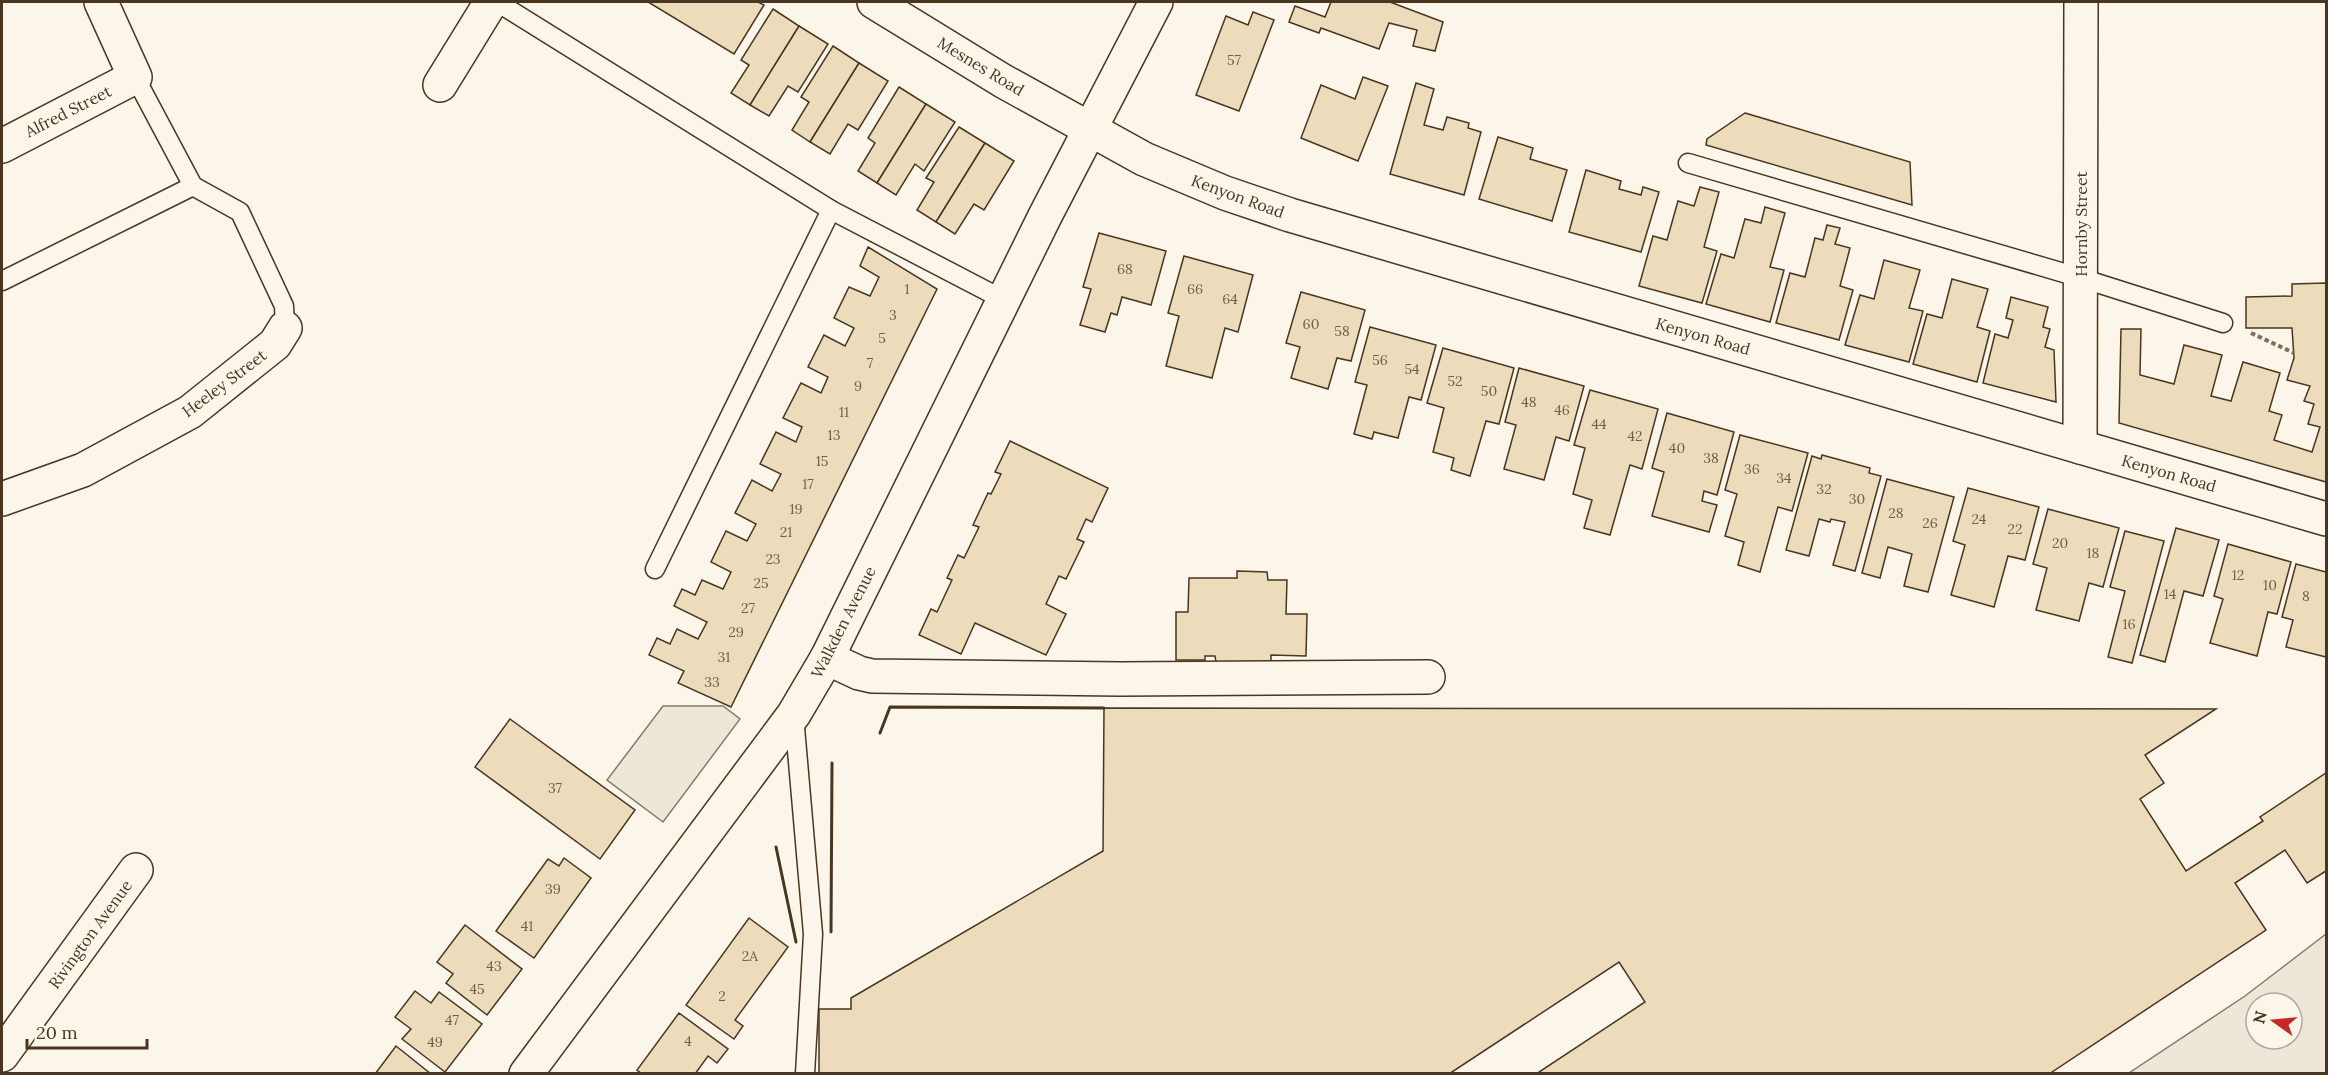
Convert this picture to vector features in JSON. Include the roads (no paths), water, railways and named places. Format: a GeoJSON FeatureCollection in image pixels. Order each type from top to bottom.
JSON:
{"type":"FeatureCollection","features":[{"type":"Feature","properties":{"kind":"street"},"geometry":{"type":"LineString","coordinates":[[101,2],[135,77]]}},
{"type":"Feature","properties":{"kind":"street"},"geometry":{"type":"LineString","coordinates":[[440,85],[491,2]]}},
{"type":"Feature","properties":{"kind":"street","name":"Mesnes Road"},"geometry":{"type":"LineString","coordinates":[[874,2],[1003,81],[1090,128]]}},
{"type":"Feature","properties":{"kind":"street","name":"Walkden Avenue"},"geometry":{"type":"LineString","coordinates":[[526,1074],[794,714],[827,658],[1090,128],[1156,2]]}},
{"type":"Feature","properties":{"kind":"street","name":"Hornby Street"},"geometry":{"type":"LineString","coordinates":[[2080,447],[2081,2]]}},
{"type":"Feature","properties":{"kind":"street","name":"Alfred Street"},"geometry":{"type":"LineString","coordinates":[[2,146],[135,77]]}},
{"type":"Feature","properties":{"kind":"street","name":"Kenyon Road"},"geometry":{"type":"LineString","coordinates":[[1090,128],[1144,159],[1174,172],[1225,193],[1290,214],[2326,519]]}},
{"type":"Feature","properties":{"kind":"street","name":"Heeley Street"},"geometry":{"type":"LineString","coordinates":[[2,499],[82,470],[190,412],[275,344],[285,328]]}},
{"type":"Feature","properties":{"kind":"street"},"geometry":{"type":"LineString","coordinates":[[827,658],[858,673],[872,676],[1120,679],[1428,677]]}},
{"type":"Feature","properties":{"kind":"street","name":"Rivington Avenue"},"geometry":{"type":"LineString","coordinates":[[2,1055],[136,870]]}},
{"type":"Feature","properties":{"kind":"lane"},"geometry":{"type":"LineString","coordinates":[[497,2],[831,210],[1004,300]]}},
{"type":"Feature","properties":{"kind":"lane"},"geometry":{"type":"LineString","coordinates":[[2,280],[193,186],[135,77]]}},
{"type":"Feature","properties":{"kind":"lane"},"geometry":{"type":"LineString","coordinates":[[1688,163],[2081,278],[2232,326]]}},
{"type":"Feature","properties":{"kind":"lane","name":"Heeley Street"},"geometry":{"type":"LineString","coordinates":[[193,186],[240,212],[284,306],[285,328]]}},
{"type":"Feature","properties":{"kind":"lane"},"geometry":{"type":"LineString","coordinates":[[655,569],[831,210]]}},
{"type":"Feature","properties":{"kind":"lane"},"geometry":{"type":"LineString","coordinates":[[794,714],[813,934],[805,1074]]}}]}
